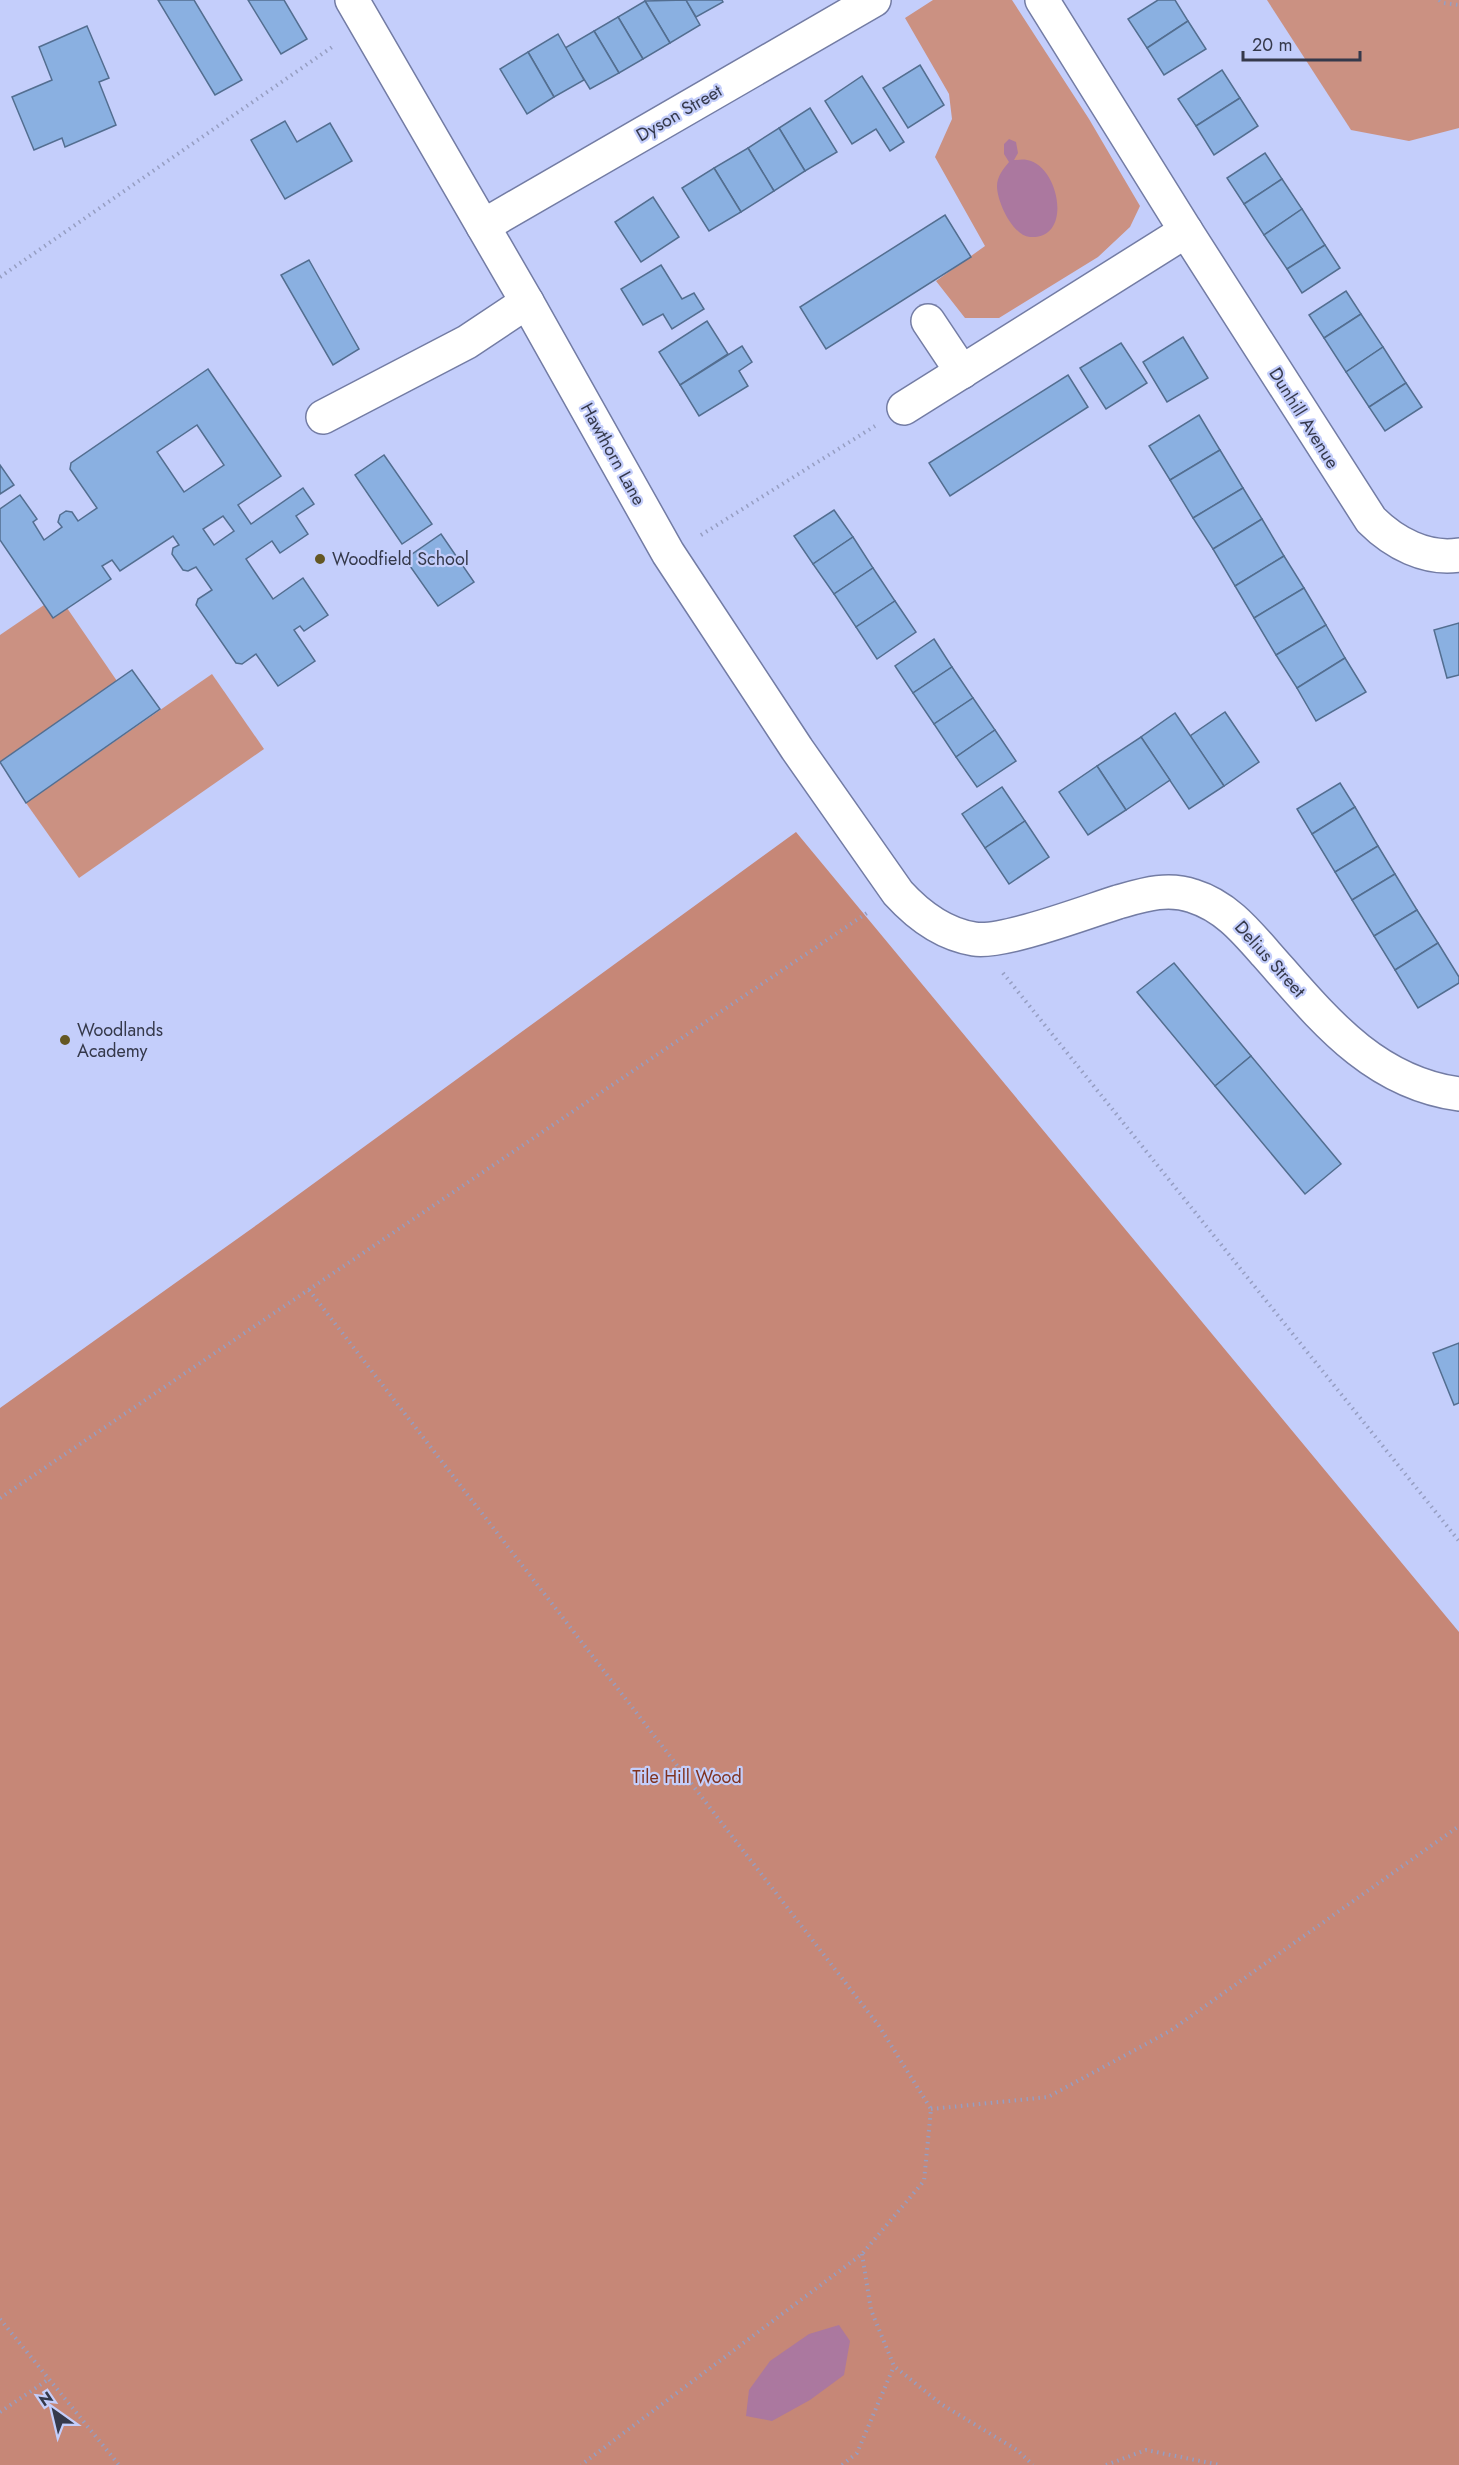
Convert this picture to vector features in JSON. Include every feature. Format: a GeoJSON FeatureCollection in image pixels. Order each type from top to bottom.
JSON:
{"type":"FeatureCollection","features":[{"type":"Feature","properties":{"kind":"street","name":"Dyson Street"},"geometry":{"type":"LineString","coordinates":[[483,226],[874,0]]}},
{"type":"Feature","properties":{"kind":"street","name":"Dunhill Avenue"},"geometry":{"type":"LineString","coordinates":[[1042,0],[1186,231],[1371,520],[1385,535],[1422,552],[1447,557],[1459,555]]}},
{"type":"Feature","properties":{"kind":"street","name":"Hawthorn Lane"},"geometry":{"type":"LineString","coordinates":[[359,12],[669,553],[797,749],[898,893]]}},
{"type":"Feature","properties":{"kind":"street"},"geometry":{"type":"LineString","coordinates":[[904,408],[1186,231]]}},
{"type":"Feature","properties":{"kind":"street"},"geometry":{"type":"LineString","coordinates":[[323,417],[467,342],[527,302]]}},
{"type":"Feature","properties":{"kind":"street"},"geometry":{"type":"LineString","coordinates":[[928,321],[962,372]]}},
{"type":"Feature","properties":{"kind":"street","name":"Delius Street"},"geometry":{"type":"LineString","coordinates":[[898,893],[911,907],[930,921],[951,933],[976,940],[1002,938],[1145,894],[1172,891],[1194,896],[1217,907],[1237,921],[1331,1027],[1359,1052],[1392,1073],[1440,1092],[1459,1094]]}},
{"type":"Feature","properties":{"kind":"path"},"geometry":{"type":"LineString","coordinates":[[1439,0],[1443,3],[1459,4]]}},
{"type":"Feature","properties":{"kind":"path"},"geometry":{"type":"LineString","coordinates":[[0,277],[359,12]]}},
{"type":"Feature","properties":{"kind":"path"},"geometry":{"type":"LineString","coordinates":[[669,553],[711,530],[904,408]]}},
{"type":"Feature","properties":{"kind":"path"},"geometry":{"type":"LineString","coordinates":[[0,1498],[898,893]]}},
{"type":"Feature","properties":{"kind":"path"},"geometry":{"type":"LineString","coordinates":[[976,940],[1459,1541]]}},
{"type":"Feature","properties":{"kind":"path"},"geometry":{"type":"LineString","coordinates":[[309,1290],[879,2026],[931,2109],[924,2181],[862,2254],[581,2465]]}},
{"type":"Feature","properties":{"kind":"path"},"geometry":{"type":"LineString","coordinates":[[931,2109],[1048,2097],[1170,2031],[1459,1826]]}},
{"type":"Feature","properties":{"kind":"path"},"geometry":{"type":"LineString","coordinates":[[862,2254],[872,2310],[894,2366],[940,2404],[1017,2450],[1033,2465]]}},
{"type":"Feature","properties":{"kind":"path"},"geometry":{"type":"LineString","coordinates":[[0,2319],[119,2465]]}},
{"type":"Feature","properties":{"kind":"path"},"geometry":{"type":"LineString","coordinates":[[842,2465],[857,2453],[894,2366]]}},
{"type":"Feature","properties":{"kind":"path"},"geometry":{"type":"LineString","coordinates":[[0,2412],[49,2379]]}},
{"type":"Feature","properties":{"kind":"path"},"geometry":{"type":"LineString","coordinates":[[1106,2465],[1146,2451],[1220,2465]]}},
{"type":"Feature","properties":{"kind":"shaded area"},"geometry":{"type":"Polygon","coordinates":[[[933,0],[1012,0],[1089,119],[1140,206],[1130,227],[1098,257],[999,318],[965,318],[936,281],[985,246],[935,157],[952,119],[949,94],[905,18],[933,0]]]}},
{"type":"Feature","properties":{"kind":"shaded area"},"geometry":{"type":"Polygon","coordinates":[[[1267,0],[1459,0],[1459,128],[1409,141],[1351,130],[1267,0]]]}},
{"type":"Feature","properties":{"kind":"shaded area"},"geometry":{"type":"Polygon","coordinates":[[[1009,139],[1016,142],[1018,153],[1014,160],[1027,160],[1038,165],[1054,187],[1057,215],[1053,227],[1044,235],[1030,237],[1018,231],[1007,217],[1000,201],[997,183],[1009,162],[1004,154],[1004,144],[1009,139]]]}},
{"type":"Feature","properties":{"kind":"shaded area"},"geometry":{"type":"Polygon","coordinates":[[[44,605],[67,608],[117,681],[0,762],[0,635],[44,605]]]}},
{"type":"Feature","properties":{"kind":"shaded area"},"geometry":{"type":"Polygon","coordinates":[[[212,674],[264,749],[79,878],[26,803],[212,674]]]}},
{"type":"Feature","properties":{"kind":"shaded area"},"geometry":{"type":"Polygon","coordinates":[[[839,2325],[850,2341],[844,2375],[810,2400],[772,2421],[746,2416],[749,2390],[770,2361],[809,2334],[839,2325]]]}},
{"type":"Feature","properties":{"kind":"green space","name":"Tile Hill Wood"},"geometry":{"type":"Polygon","coordinates":[[[796,832],[1459,1632],[1459,2465],[0,2465],[0,1408],[258,1224],[796,832]]]}},
{"type":"Feature","properties":{"kind":"building"},"geometry":{"type":"Polygon","coordinates":[[[158,0],[194,0],[242,80],[215,95],[158,0]]]}},
{"type":"Feature","properties":{"kind":"building"},"geometry":{"type":"Polygon","coordinates":[[[248,0],[284,0],[307,39],[281,54],[248,0]]]}},
{"type":"Feature","properties":{"kind":"building"},"geometry":{"type":"Polygon","coordinates":[[[686,0],[700,25],[670,43],[645,1],[686,0]]]}},
{"type":"Feature","properties":{"kind":"building"},"geometry":{"type":"Polygon","coordinates":[[[686,0],[722,0],[723,2],[696,17],[686,0]]]}},
{"type":"Feature","properties":{"kind":"building"},"geometry":{"type":"Polygon","coordinates":[[[1158,0],[1175,0],[1188,21],[1147,48],[1128,19],[1158,0]]]}},
{"type":"Feature","properties":{"kind":"building"},"geometry":{"type":"Polygon","coordinates":[[[645,1],[670,43],[643,59],[618,17],[645,1]]]}},
{"type":"Feature","properties":{"kind":"building"},"geometry":{"type":"Polygon","coordinates":[[[618,17],[643,59],[619,73],[594,31],[618,17]]]}},
{"type":"Feature","properties":{"kind":"building"},"geometry":{"type":"Polygon","coordinates":[[[1188,21],[1206,49],[1164,75],[1147,48],[1188,21]]]}},
{"type":"Feature","properties":{"kind":"building"},"geometry":{"type":"Polygon","coordinates":[[[87,26],[109,78],[99,82],[116,125],[65,147],[62,138],[34,150],[12,97],[52,80],[39,47],[87,26]]]}},
{"type":"Feature","properties":{"kind":"building"},"geometry":{"type":"Polygon","coordinates":[[[594,31],[619,73],[590,89],[565,48],[594,31]]]}},
{"type":"Feature","properties":{"kind":"building"},"geometry":{"type":"Polygon","coordinates":[[[558,34],[584,80],[554,97],[528,52],[558,34]]]}},
{"type":"Feature","properties":{"kind":"building"},"geometry":{"type":"Polygon","coordinates":[[[528,52],[554,97],[527,114],[500,69],[528,52]]]}},
{"type":"Feature","properties":{"kind":"building"},"geometry":{"type":"Polygon","coordinates":[[[920,65],[944,105],[908,128],[883,88],[920,65]]]}},
{"type":"Feature","properties":{"kind":"building"},"geometry":{"type":"Polygon","coordinates":[[[1222,70],[1240,98],[1196,126],[1178,99],[1222,70]]]}},
{"type":"Feature","properties":{"kind":"building"},"geometry":{"type":"Polygon","coordinates":[[[862,76],[904,142],[890,151],[876,129],[852,144],[825,101],[862,76]]]}},
{"type":"Feature","properties":{"kind":"building"},"geometry":{"type":"Polygon","coordinates":[[[1240,98],[1258,126],[1214,155],[1196,126],[1240,98]]]}},
{"type":"Feature","properties":{"kind":"building"},"geometry":{"type":"Polygon","coordinates":[[[810,108],[837,152],[805,171],[779,128],[810,108]]]}},
{"type":"Feature","properties":{"kind":"building"},"geometry":{"type":"Polygon","coordinates":[[[285,121],[297,142],[330,123],[352,161],[285,199],[251,140],[285,121]]]}},
{"type":"Feature","properties":{"kind":"building"},"geometry":{"type":"Polygon","coordinates":[[[779,128],[805,171],[774,191],[748,148],[779,128]]]}},
{"type":"Feature","properties":{"kind":"building"},"geometry":{"type":"Polygon","coordinates":[[[748,148],[774,191],[741,212],[714,168],[748,148]]]}},
{"type":"Feature","properties":{"kind":"building"},"geometry":{"type":"Polygon","coordinates":[[[1265,153],[1282,179],[1244,204],[1227,178],[1265,153]]]}},
{"type":"Feature","properties":{"kind":"building"},"geometry":{"type":"Polygon","coordinates":[[[714,168],[741,212],[709,231],[682,188],[714,168]]]}},
{"type":"Feature","properties":{"kind":"building"},"geometry":{"type":"Polygon","coordinates":[[[1282,179],[1302,209],[1264,235],[1244,204],[1282,179]]]}},
{"type":"Feature","properties":{"kind":"building"},"geometry":{"type":"Polygon","coordinates":[[[653,197],[679,237],[641,262],[615,222],[653,197]]]}},
{"type":"Feature","properties":{"kind":"building"},"geometry":{"type":"Polygon","coordinates":[[[1302,209],[1325,245],[1287,269],[1264,235],[1302,209]]]}},
{"type":"Feature","properties":{"kind":"building"},"geometry":{"type":"Polygon","coordinates":[[[945,215],[971,257],[826,349],[800,307],[945,215]]]}},
{"type":"Feature","properties":{"kind":"building"},"geometry":{"type":"Polygon","coordinates":[[[1325,245],[1340,268],[1302,293],[1287,269],[1325,245]]]}},
{"type":"Feature","properties":{"kind":"building"},"geometry":{"type":"Polygon","coordinates":[[[309,260],[359,349],[333,365],[281,275],[309,260]]]}},
{"type":"Feature","properties":{"kind":"building"},"geometry":{"type":"Polygon","coordinates":[[[661,265],[682,299],[694,293],[704,309],[672,329],[663,314],[643,325],[621,289],[661,265]]]}},
{"type":"Feature","properties":{"kind":"building"},"geometry":{"type":"Polygon","coordinates":[[[1346,291],[1361,314],[1324,338],[1309,315],[1346,291]]]}},
{"type":"Feature","properties":{"kind":"building"},"geometry":{"type":"Polygon","coordinates":[[[1361,314],[1383,347],[1346,372],[1324,338],[1361,314]]]}},
{"type":"Feature","properties":{"kind":"building"},"geometry":{"type":"Polygon","coordinates":[[[707,321],[728,354],[680,385],[659,352],[707,321]]]}},
{"type":"Feature","properties":{"kind":"building"},"geometry":{"type":"Polygon","coordinates":[[[1183,337],[1208,378],[1167,402],[1143,362],[1183,337]]]}},
{"type":"Feature","properties":{"kind":"building"},"geometry":{"type":"Polygon","coordinates":[[[1121,343],[1147,383],[1106,409],[1080,368],[1121,343]]]}},
{"type":"Feature","properties":{"kind":"building"},"geometry":{"type":"Polygon","coordinates":[[[742,346],[752,362],[739,371],[748,386],[699,416],[680,385],[742,346]]]}},
{"type":"Feature","properties":{"kind":"building"},"geometry":{"type":"Polygon","coordinates":[[[1383,347],[1406,383],[1369,407],[1346,372],[1383,347]]]}},
{"type":"Feature","properties":{"kind":"building"},"geometry":{"type":"Polygon","coordinates":[[[208,369],[281,476],[238,505],[251,524],[303,488],[314,504],[296,516],[308,534],[280,553],[272,541],[246,559],[273,599],[303,578],[328,615],[304,631],[300,626],[294,630],[315,661],[278,686],[256,654],[242,664],[236,663],[196,605],[198,599],[212,590],[196,567],[188,571],[183,570],[172,554],[173,548],[179,545],[173,536],[120,571],[112,560],[102,566],[111,579],[53,618],[0,540],[0,509],[20,495],[37,519],[33,522],[44,540],[62,527],[58,522],[60,515],[66,511],[72,512],[78,521],[97,508],[70,469],[71,463],[208,369]],[[197,425],[157,452],[184,492],[224,465],[197,425]],[[223,516],[203,529],[214,545],[234,531],[223,516]]]}},
{"type":"Feature","properties":{"kind":"building"},"geometry":{"type":"Polygon","coordinates":[[[1068,375],[1088,407],[950,496],[929,463],[1068,375]]]}},
{"type":"Feature","properties":{"kind":"building"},"geometry":{"type":"Polygon","coordinates":[[[1406,383],[1422,407],[1385,431],[1369,407],[1406,383]]]}},
{"type":"Feature","properties":{"kind":"building"},"geometry":{"type":"Polygon","coordinates":[[[1199,415],[1220,450],[1170,480],[1149,446],[1199,415]]]}},
{"type":"Feature","properties":{"kind":"building"},"geometry":{"type":"Polygon","coordinates":[[[1220,450],[1243,488],[1193,518],[1170,480],[1220,450]]]}},
{"type":"Feature","properties":{"kind":"building"},"geometry":{"type":"Polygon","coordinates":[[[384,455],[432,524],[402,544],[355,475],[384,455]]]}},
{"type":"Feature","properties":{"kind":"building"},"geometry":{"type":"Polygon","coordinates":[[[0,465],[14,485],[0,494],[0,465]]]}},
{"type":"Feature","properties":{"kind":"building"},"geometry":{"type":"Polygon","coordinates":[[[1243,488],[1262,519],[1213,549],[1193,518],[1243,488]]]}},
{"type":"Feature","properties":{"kind":"building"},"geometry":{"type":"Polygon","coordinates":[[[834,510],[853,537],[813,564],[794,536],[834,510]]]}},
{"type":"Feature","properties":{"kind":"building"},"geometry":{"type":"Polygon","coordinates":[[[1262,519],[1284,556],[1235,586],[1213,549],[1262,519]]]}},
{"type":"Feature","properties":{"kind":"building"},"geometry":{"type":"Polygon","coordinates":[[[441,534],[474,582],[438,606],[405,559],[441,534]]]}},
{"type":"Feature","properties":{"kind":"building"},"geometry":{"type":"Polygon","coordinates":[[[853,537],[873,568],[834,594],[813,564],[853,537]]]}},
{"type":"Feature","properties":{"kind":"building"},"geometry":{"type":"Polygon","coordinates":[[[1284,556],[1304,588],[1254,618],[1235,586],[1284,556]]]}},
{"type":"Feature","properties":{"kind":"building"},"geometry":{"type":"Polygon","coordinates":[[[873,568],[895,601],[856,627],[834,594],[873,568]]]}},
{"type":"Feature","properties":{"kind":"building"},"geometry":{"type":"Polygon","coordinates":[[[1304,588],[1326,625],[1276,655],[1254,618],[1304,588]]]}},
{"type":"Feature","properties":{"kind":"building"},"geometry":{"type":"Polygon","coordinates":[[[895,601],[916,632],[877,659],[856,627],[895,601]]]}},
{"type":"Feature","properties":{"kind":"building"},"geometry":{"type":"Polygon","coordinates":[[[1459,623],[1459,675],[1447,678],[1434,630],[1459,623]]]}},
{"type":"Feature","properties":{"kind":"building"},"geometry":{"type":"Polygon","coordinates":[[[1326,625],[1345,658],[1297,688],[1276,655],[1326,625]]]}},
{"type":"Feature","properties":{"kind":"building"},"geometry":{"type":"Polygon","coordinates":[[[934,639],[952,667],[913,693],[895,666],[934,639]]]}},
{"type":"Feature","properties":{"kind":"building"},"geometry":{"type":"Polygon","coordinates":[[[1345,658],[1366,692],[1316,721],[1297,688],[1345,658]]]}},
{"type":"Feature","properties":{"kind":"building"},"geometry":{"type":"Polygon","coordinates":[[[952,667],[973,698],[934,724],[913,693],[952,667]]]}},
{"type":"Feature","properties":{"kind":"building"},"geometry":{"type":"Polygon","coordinates":[[[132,670],[160,709],[26,803],[0,762],[132,670]]]}},
{"type":"Feature","properties":{"kind":"building"},"geometry":{"type":"Polygon","coordinates":[[[973,698],[995,730],[956,757],[934,724],[973,698]]]}},
{"type":"Feature","properties":{"kind":"building"},"geometry":{"type":"Polygon","coordinates":[[[1225,712],[1259,762],[1224,786],[1190,736],[1225,712]]]}},
{"type":"Feature","properties":{"kind":"building"},"geometry":{"type":"Polygon","coordinates":[[[1175,713],[1224,786],[1189,809],[1141,737],[1175,713]]]}},
{"type":"Feature","properties":{"kind":"building"},"geometry":{"type":"Polygon","coordinates":[[[995,730],[1016,761],[977,787],[956,757],[995,730]]]}},
{"type":"Feature","properties":{"kind":"building"},"geometry":{"type":"Polygon","coordinates":[[[1141,737],[1170,780],[1126,810],[1097,766],[1141,737]]]}},
{"type":"Feature","properties":{"kind":"building"},"geometry":{"type":"Polygon","coordinates":[[[1097,766],[1126,810],[1088,835],[1059,792],[1097,766]]]}},
{"type":"Feature","properties":{"kind":"building"},"geometry":{"type":"Polygon","coordinates":[[[1340,783],[1355,807],[1312,834],[1297,809],[1340,783]]]}},
{"type":"Feature","properties":{"kind":"building"},"geometry":{"type":"Polygon","coordinates":[[[1002,787],[1025,821],[985,848],[962,814],[1002,787]]]}},
{"type":"Feature","properties":{"kind":"building"},"geometry":{"type":"Polygon","coordinates":[[[1355,807],[1378,846],[1335,872],[1312,834],[1355,807]]]}},
{"type":"Feature","properties":{"kind":"building"},"geometry":{"type":"Polygon","coordinates":[[[1025,821],[1049,857],[1009,884],[985,848],[1025,821]]]}},
{"type":"Feature","properties":{"kind":"building"},"geometry":{"type":"Polygon","coordinates":[[[1378,846],[1395,874],[1352,900],[1335,872],[1378,846]]]}},
{"type":"Feature","properties":{"kind":"building"},"geometry":{"type":"Polygon","coordinates":[[[1395,874],[1417,910],[1374,936],[1352,900],[1395,874]]]}},
{"type":"Feature","properties":{"kind":"building"},"geometry":{"type":"Polygon","coordinates":[[[1417,910],[1438,943],[1395,970],[1374,936],[1417,910]]]}},
{"type":"Feature","properties":{"kind":"building"},"geometry":{"type":"Polygon","coordinates":[[[1438,943],[1459,977],[1459,983],[1418,1008],[1395,970],[1438,943]]]}},
{"type":"Feature","properties":{"kind":"building"},"geometry":{"type":"Polygon","coordinates":[[[1174,963],[1251,1056],[1215,1086],[1137,992],[1174,963]]]}},
{"type":"Feature","properties":{"kind":"building"},"geometry":{"type":"Polygon","coordinates":[[[1251,1056],[1341,1164],[1305,1194],[1215,1086],[1251,1056]]]}},
{"type":"Feature","properties":{"kind":"building"},"geometry":{"type":"Polygon","coordinates":[[[1459,1343],[1459,1403],[1454,1405],[1433,1353],[1459,1343]]]}},
{"type":"Feature","properties":{"kind":"place","name":"Woodfield School"},"geometry":{"type":"Point","coordinates":[320,559]}},
{"type":"Feature","properties":{"kind":"place","name":"Woodlands Academy"},"geometry":{"type":"Point","coordinates":[65,1040]}}]}
